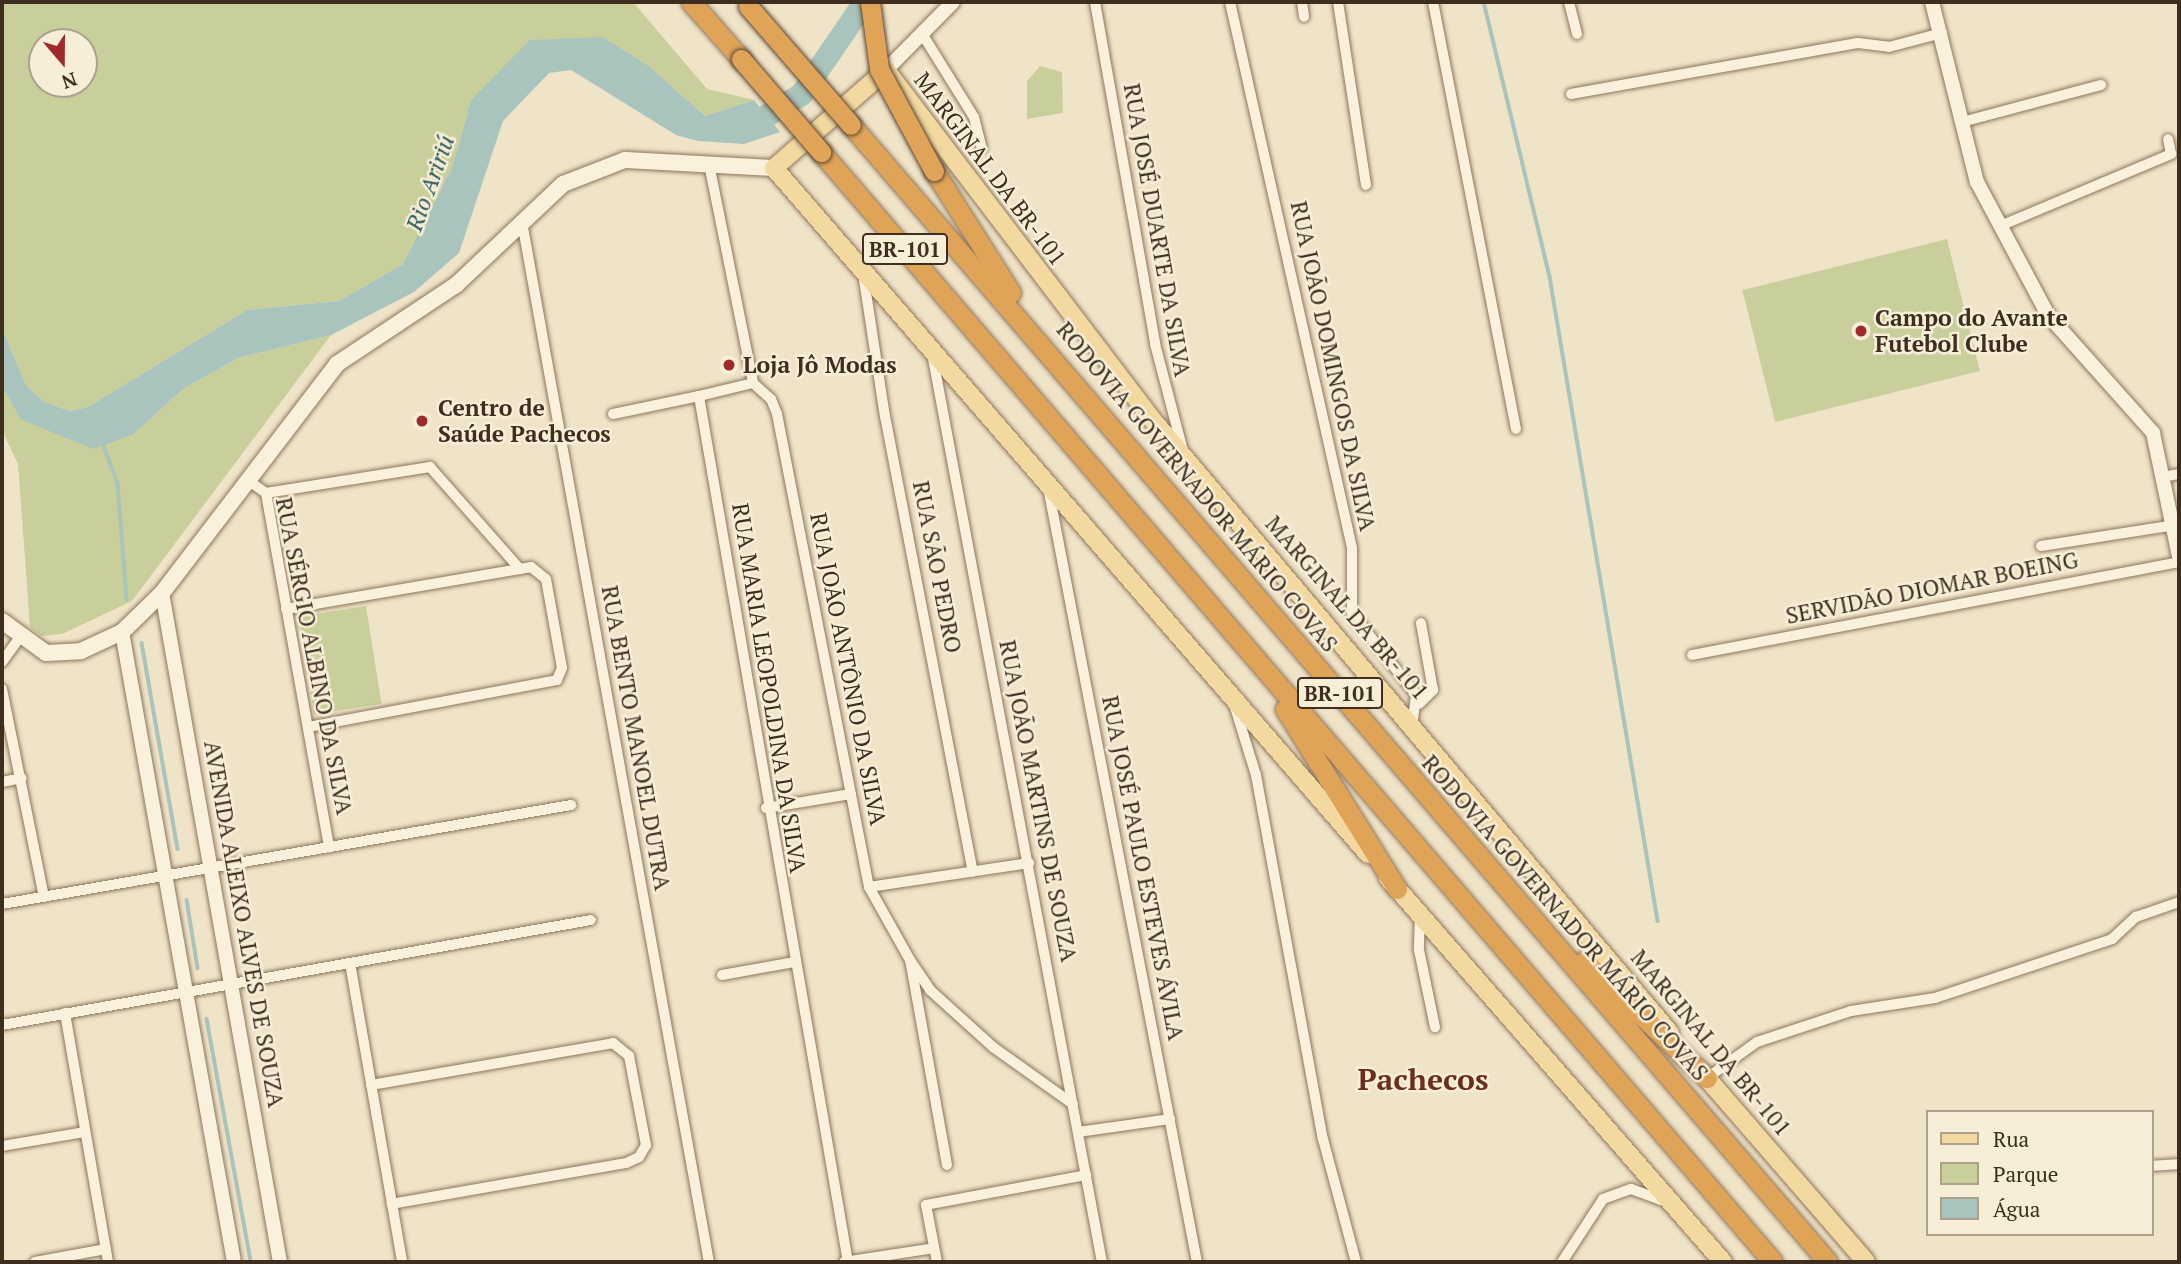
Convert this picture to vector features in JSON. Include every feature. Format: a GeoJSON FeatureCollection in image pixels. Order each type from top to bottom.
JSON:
{"type":"FeatureCollection","features":[{"type":"Feature","properties":{"kind":"highway","name":"BR-101"},"geometry":{"type":"LineString","coordinates":[[691,2],[1773,1262]]}},
{"type":"Feature","properties":{"kind":"highway"},"geometry":{"type":"LineString","coordinates":[[870,2],[879,69],[934,171],[1043,345]]}},
{"type":"Feature","properties":{"kind":"highway","name":"RODOVIA GOVERNADOR MÁRIO COVAS"},"geometry":{"type":"LineString","coordinates":[[746,4],[1043,345],[1828,1262]]}},
{"type":"Feature","properties":{"kind":"highway"},"geometry":{"type":"LineString","coordinates":[[1251,654],[1397,889]]}},
{"type":"Feature","properties":{"kind":"highway"},"geometry":{"type":"LineString","coordinates":[[1503,884],[1707,1079]]}},
{"type":"Feature","properties":{"kind":"main road","name":"MARGINAL DA BR-101"},"geometry":{"type":"LineString","coordinates":[[886,70],[1188,462],[1416,712],[1707,1079],[1866,1262]]}},
{"type":"Feature","properties":{"kind":"main road"},"geometry":{"type":"LineString","coordinates":[[774,169],[886,70]]}},
{"type":"Feature","properties":{"kind":"main road"},"geometry":{"type":"LineString","coordinates":[[2,621],[19,639],[64,654],[122,632],[162,593],[246,479],[337,363],[456,285],[522,222],[545,196],[601,166],[625,160],[774,169],[1723,1262]]}},
{"type":"Feature","properties":{"kind":"street"},"geometry":{"type":"LineString","coordinates":[[886,70],[953,2]]}},
{"type":"Feature","properties":{"kind":"street","name":"RUA JOSÉ DUARTE DA SILVA"},"geometry":{"type":"LineString","coordinates":[[1095,2],[1155,344],[1170,418],[1188,462]]}},
{"type":"Feature","properties":{"kind":"street","name":"RUA JOÃO DOMINGOS DA SILVA"},"geometry":{"type":"LineString","coordinates":[[1230,2],[1352,548],[1352,613],[1416,712]]}},
{"type":"Feature","properties":{"kind":"street"},"geometry":{"type":"LineString","coordinates":[[1301,2],[1304,17]]}},
{"type":"Feature","properties":{"kind":"street"},"geometry":{"type":"LineString","coordinates":[[1338,2],[1366,185]]}},
{"type":"Feature","properties":{"kind":"street"},"geometry":{"type":"LineString","coordinates":[[1433,2],[1516,429]]}},
{"type":"Feature","properties":{"kind":"street"},"geometry":{"type":"LineString","coordinates":[[1569,2],[1577,34]]}},
{"type":"Feature","properties":{"kind":"street"},"geometry":{"type":"LineString","coordinates":[[1932,2],[1942,33],[1972,170],[2048,315],[2153,433],[2173,475],[2179,556]]}},
{"type":"Feature","properties":{"kind":"street"},"geometry":{"type":"LineString","coordinates":[[921,32],[974,117],[982,148]]}},
{"type":"Feature","properties":{"kind":"street"},"geometry":{"type":"LineString","coordinates":[[1571,94],[1858,43],[1889,47],[1942,33]]}},
{"type":"Feature","properties":{"kind":"street"},"geometry":{"type":"LineString","coordinates":[[1962,122],[2101,85]]}},
{"type":"Feature","properties":{"kind":"street"},"geometry":{"type":"LineString","coordinates":[[2000,226],[2171,154],[2168,139]]}},
{"type":"Feature","properties":{"kind":"street"},"geometry":{"type":"LineString","coordinates":[[613,414],[753,383],[709,164]]}},
{"type":"Feature","properties":{"kind":"street","name":"RUA BENTO MANOEL DUTRA"},"geometry":{"type":"LineString","coordinates":[[522,222],[709,1262]]}},
{"type":"Feature","properties":{"kind":"street","name":"RUA SÃO PEDRO"},"geometry":{"type":"LineString","coordinates":[[863,270],[885,416],[973,872]]}},
{"type":"Feature","properties":{"kind":"street","name":"RUA JOÃO MARTINS DE SOUZA"},"geometry":{"type":"LineString","coordinates":[[930,348],[1102,1262]]}},
{"type":"Feature","properties":{"kind":"street","name":"RUA JOÃO ANTÔNIO DA SILVA"},"geometry":{"type":"LineString","coordinates":[[753,383],[771,399],[777,414],[869,887],[910,960]]}},
{"type":"Feature","properties":{"kind":"street","name":"RUA MARIA LEOPOLDINA DA SILVA"},"geometry":{"type":"LineString","coordinates":[[699,396],[766,808],[847,1262]]}},
{"type":"Feature","properties":{"kind":"street"},"geometry":{"type":"LineString","coordinates":[[266,493],[430,467],[520,569]]}},
{"type":"Feature","properties":{"kind":"street","name":"RUA SÉRGIO ALBINO DA SILVA"},"geometry":{"type":"LineString","coordinates":[[246,479],[266,493],[329,847]]}},
{"type":"Feature","properties":{"kind":"street","name":"RUA JOSÉ PAULO ESTEVES ÁVILA"},"geometry":{"type":"LineString","coordinates":[[1047,481],[1197,1262]]}},
{"type":"Feature","properties":{"kind":"street"},"geometry":{"type":"LineString","coordinates":[[2041,546],[2175,525]]}},
{"type":"Feature","properties":{"kind":"street","name":"SERVIDÃO DIOMAR BOEING"},"geometry":{"type":"LineString","coordinates":[[1692,655],[2179,562]]}},
{"type":"Feature","properties":{"kind":"street"},"geometry":{"type":"LineString","coordinates":[[286,609],[520,569],[538,569],[546,579],[562,668],[557,680],[308,727]]}},
{"type":"Feature","properties":{"kind":"street","name":"AVENIDA ALEIXO ALVES DE SOUZA"},"geometry":{"type":"LineString","coordinates":[[162,593],[280,1262]]}},
{"type":"Feature","properties":{"kind":"street"},"geometry":{"type":"LineString","coordinates":[[1416,712],[1433,690],[1421,623]]}},
{"type":"Feature","properties":{"kind":"street"},"geometry":{"type":"LineString","coordinates":[[122,632],[234,1262]]}},
{"type":"Feature","properties":{"kind":"street"},"geometry":{"type":"LineString","coordinates":[[2,662],[19,639]]}},
{"type":"Feature","properties":{"kind":"street"},"geometry":{"type":"LineString","coordinates":[[2,689],[44,897]]}},
{"type":"Feature","properties":{"kind":"street"},"geometry":{"type":"LineString","coordinates":[[1229,691],[1256,775],[1333,1187],[1356,1262]]}},
{"type":"Feature","properties":{"kind":"street"},"geometry":{"type":"LineString","coordinates":[[2,782],[22,778]]}},
{"type":"Feature","properties":{"kind":"street"},"geometry":{"type":"LineString","coordinates":[[766,808],[851,794]]}},
{"type":"Feature","properties":{"kind":"street"},"geometry":{"type":"LineString","coordinates":[[2,904],[571,805]]}},
{"type":"Feature","properties":{"kind":"street"},"geometry":{"type":"LineString","coordinates":[[869,887],[1029,863]]}},
{"type":"Feature","properties":{"kind":"street"},"geometry":{"type":"LineString","coordinates":[[1707,1079],[1757,1042],[1852,1012],[1948,994],[2112,939],[2136,916],[2179,902]]}},
{"type":"Feature","properties":{"kind":"street"},"geometry":{"type":"LineString","coordinates":[[1420,915],[1419,950],[1435,1027]]}},
{"type":"Feature","properties":{"kind":"street"},"geometry":{"type":"LineString","coordinates":[[2,1025],[591,920]]}},
{"type":"Feature","properties":{"kind":"street"},"geometry":{"type":"LineString","coordinates":[[910,960],[930,990],[993,1047],[1073,1104]]}},
{"type":"Feature","properties":{"kind":"street"},"geometry":{"type":"LineString","coordinates":[[910,960],[947,1165]]}},
{"type":"Feature","properties":{"kind":"street"},"geometry":{"type":"LineString","coordinates":[[722,975],[794,962]]}},
{"type":"Feature","properties":{"kind":"street"},"geometry":{"type":"LineString","coordinates":[[349,963],[402,1262]]}},
{"type":"Feature","properties":{"kind":"street"},"geometry":{"type":"LineString","coordinates":[[65,1013],[108,1262]]}},
{"type":"Feature","properties":{"kind":"street"},"geometry":{"type":"LineString","coordinates":[[371,1085],[619,1045],[629,1056],[643,1132],[639,1157],[392,1204]]}},
{"type":"Feature","properties":{"kind":"street"},"geometry":{"type":"LineString","coordinates":[[1078,1132],[1170,1119]]}},
{"type":"Feature","properties":{"kind":"street"},"geometry":{"type":"LineString","coordinates":[[2,1146],[85,1132]]}},
{"type":"Feature","properties":{"kind":"street"},"geometry":{"type":"LineString","coordinates":[[2153,1166],[2179,1164]]}},
{"type":"Feature","properties":{"kind":"street"},"geometry":{"type":"LineString","coordinates":[[937,1262],[926,1205],[1086,1175]]}},
{"type":"Feature","properties":{"kind":"street"},"geometry":{"type":"LineString","coordinates":[[1562,1262],[1603,1199],[1631,1189],[1673,1205]]}},
{"type":"Feature","properties":{"kind":"street"},"geometry":{"type":"LineString","coordinates":[[847,1262],[934,1248]]}},
{"type":"Feature","properties":{"kind":"street"},"geometry":{"type":"LineString","coordinates":[[35,1262],[106,1249]]}},
{"type":"Feature","properties":{"kind":"green space"},"geometry":{"type":"Polygon","coordinates":[[[2,2],[633,2],[707,89],[754,100],[705,116],[649,66],[603,37],[471,100],[453,165],[403,264],[339,301],[247,310],[88,407],[70,411],[44,402],[26,385],[2,328],[2,2]]]}},
{"type":"Feature","properties":{"kind":"green space"},"geometry":{"type":"Polygon","coordinates":[[[1040,66],[1062,72],[1063,113],[1027,119],[1027,81],[1040,66]]]}},
{"type":"Feature","properties":{"kind":"green space","name":"Campo do Avante Futebol Clube"},"geometry":{"type":"Polygon","coordinates":[[[1947,239],[1980,371],[1775,422],[1742,290],[1947,239]]]}},
{"type":"Feature","properties":{"kind":"green space"},"geometry":{"type":"Polygon","coordinates":[[[331,335],[132,601],[62,634],[42,636],[30,627],[18,464],[2,430],[2,386],[20,419],[134,434],[183,389],[238,358],[331,335]]]}},
{"type":"Feature","properties":{"kind":"green space"},"geometry":{"type":"Polygon","coordinates":[[[366,606],[381,704],[314,714],[299,617],[366,606]]]}},
{"type":"Feature","properties":{"kind":"water"},"geometry":{"type":"Polygon","coordinates":[[[603,37],[649,66],[705,116],[754,100],[780,132],[744,144],[698,141],[676,135],[571,70],[549,73],[503,121],[459,253],[414,292],[331,335],[238,358],[183,389],[134,434],[93,449],[20,419],[2,386],[2,328],[26,385],[44,402],[70,411],[88,407],[247,310],[339,301],[403,264],[453,165],[471,100],[530,40],[603,37]]]}},
{"type":"Feature","properties":{"kind":"waterway","name":"Rio Aririú"},"geometry":{"type":"LineString","coordinates":[[741,131],[801,94],[864,2]]}},
{"type":"Feature","properties":{"kind":"waterway"},"geometry":{"type":"LineString","coordinates":[[1484,2],[1550,277],[1658,921]]}},
{"type":"Feature","properties":{"kind":"waterway"},"geometry":{"type":"LineString","coordinates":[[102,441],[118,483],[127,600]]}},
{"type":"Feature","properties":{"kind":"waterway"},"geometry":{"type":"LineString","coordinates":[[142,643],[178,849]]}},
{"type":"Feature","properties":{"kind":"waterway"},"geometry":{"type":"LineString","coordinates":[[187,900],[198,968]]}},
{"type":"Feature","properties":{"kind":"waterway"},"geometry":{"type":"LineString","coordinates":[[207,1019],[251,1262]]}},
{"type":"Feature","properties":{"kind":"place","name":"Campo do Avante Futebol Clube"},"geometry":{"type":"Point","coordinates":[1861,331]}},
{"type":"Feature","properties":{"kind":"place","name":"Loja Jô Modas"},"geometry":{"type":"Point","coordinates":[729,365]}},
{"type":"Feature","properties":{"kind":"place","name":"Centro de Saúde Pachecos"},"geometry":{"type":"Point","coordinates":[422,421]}},
{"type":"Feature","properties":{"kind":"district","name":"Pachecos"},"geometry":{"type":"Point","coordinates":[1423,1079]}}]}
